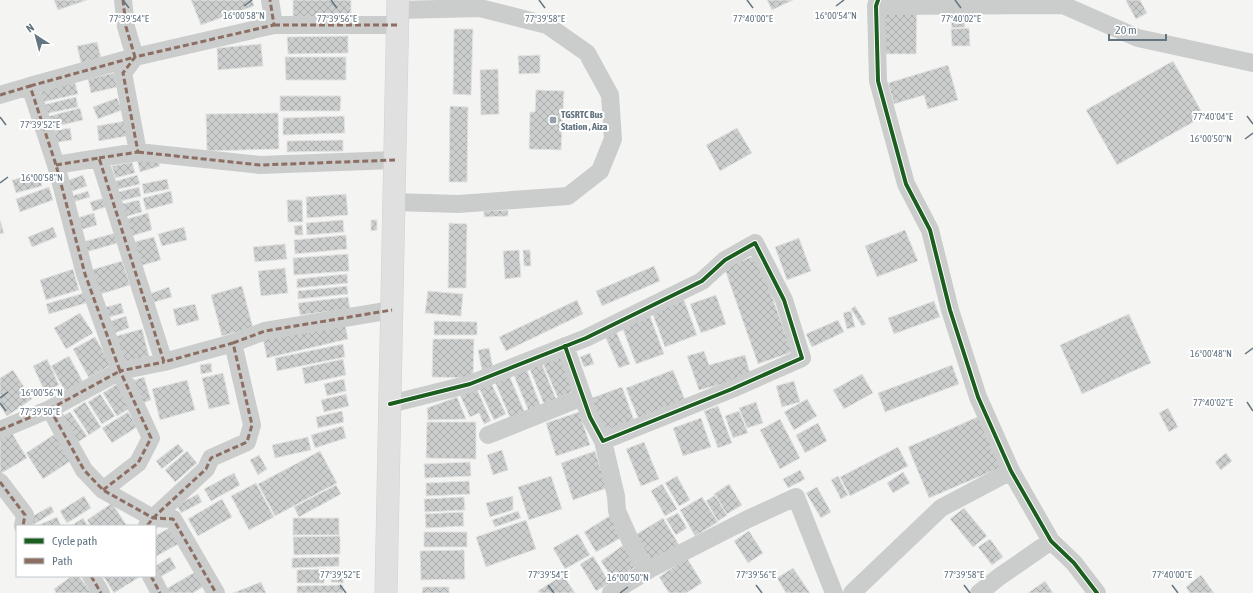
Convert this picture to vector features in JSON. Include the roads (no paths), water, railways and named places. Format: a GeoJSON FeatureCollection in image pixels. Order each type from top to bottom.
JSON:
{"type":"FeatureCollection","features":[{"type":"Feature","properties":{"kind":"main road"},"geometry":{"type":"LineString","coordinates":[[386,593],[398,12]]}},
{"type":"Feature","properties":{"kind":"street"},"geometry":{"type":"LineString","coordinates":[[123,0],[126,27],[135,57]]}},
{"type":"Feature","properties":{"kind":"street"},"geometry":{"type":"LineString","coordinates":[[270,0],[274,26]]}},
{"type":"Feature","properties":{"kind":"street"},"geometry":{"type":"LineString","coordinates":[[1097,593],[1074,563],[1052,541],[1011,471],[978,397],[950,310],[930,230],[906,184],[878,81],[877,3],[1064,5],[1138,38],[1253,63]]}},
{"type":"Feature","properties":{"kind":"street"},"geometry":{"type":"LineString","coordinates":[[0,95],[135,57],[274,26],[398,12],[480,8],[547,25],[588,53],[610,95],[613,139],[600,171],[568,196],[458,204],[394,202]]}},
{"type":"Feature","properties":{"kind":"street"},"geometry":{"type":"LineString","coordinates":[[135,57],[123,73],[138,152]]}},
{"type":"Feature","properties":{"kind":"street"},"geometry":{"type":"LineString","coordinates":[[30,86],[56,165],[85,274],[120,371],[151,438],[138,463],[103,490]]}},
{"type":"Feature","properties":{"kind":"street"},"geometry":{"type":"LineString","coordinates":[[56,165],[138,152],[260,165],[395,160]]}},
{"type":"Feature","properties":{"kind":"street"},"geometry":{"type":"LineString","coordinates":[[99,158],[164,362]]}},
{"type":"Feature","properties":{"kind":"street"},"geometry":{"type":"LineString","coordinates":[[390,404],[470,384],[586,338],[702,281],[725,260],[755,243],[784,300],[802,358],[732,389],[603,441]]}},
{"type":"Feature","properties":{"kind":"street"},"geometry":{"type":"LineString","coordinates":[[0,430],[50,409],[120,371],[164,362],[233,343],[265,331],[392,310]]}},
{"type":"Feature","properties":{"kind":"street"},"geometry":{"type":"LineString","coordinates":[[150,522],[206,469],[211,458],[246,442],[252,425],[233,343]]}},
{"type":"Feature","properties":{"kind":"street"},"geometry":{"type":"LineString","coordinates":[[565,346],[590,417],[603,441],[616,496],[617,512],[647,571]]}},
{"type":"Feature","properties":{"kind":"street"},"geometry":{"type":"LineString","coordinates":[[488,435],[583,397]]}},
{"type":"Feature","properties":{"kind":"street"},"geometry":{"type":"LineString","coordinates":[[50,409],[84,470],[103,490],[150,522],[173,519],[216,593]]}},
{"type":"Feature","properties":{"kind":"street"},"geometry":{"type":"LineString","coordinates":[[852,593],[941,508],[1011,471]]}},
{"type":"Feature","properties":{"kind":"street"},"geometry":{"type":"LineString","coordinates":[[0,482],[25,515],[23,525]]}},
{"type":"Feature","properties":{"kind":"street"},"geometry":{"type":"LineString","coordinates":[[611,593],[647,571],[748,519],[796,497],[834,593]]}},
{"type":"Feature","properties":{"kind":"street"},"geometry":{"type":"LineString","coordinates":[[979,593],[999,577],[1052,541]]}},
{"type":"Feature","properties":{"kind":"street"},"geometry":{"type":"LineString","coordinates":[[93,577],[101,593]]}},
{"type":"Feature","properties":{"kind":"street"},"geometry":{"type":"LineString","coordinates":[[152,577],[160,593]]}},
{"type":"Feature","properties":{"kind":"place","name":"TGSRTC Bus Station , Aiza"},"geometry":{"type":"Point","coordinates":[553,120]}}]}
